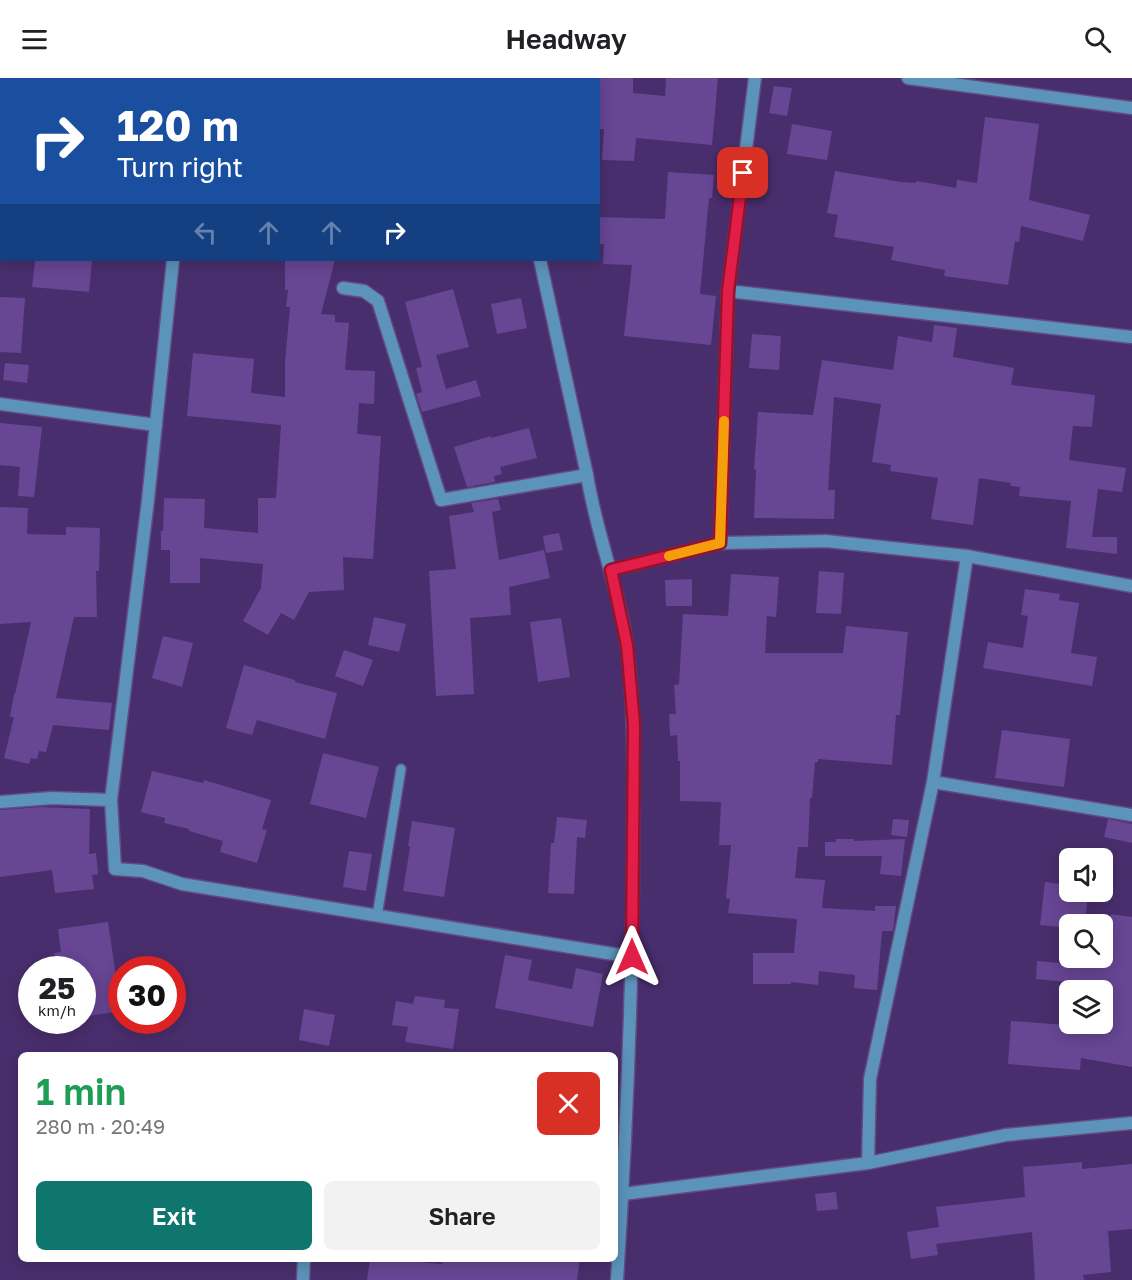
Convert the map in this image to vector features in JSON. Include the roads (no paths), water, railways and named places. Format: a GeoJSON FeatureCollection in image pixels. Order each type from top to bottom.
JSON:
{"type":"FeatureCollection","features":[{"type":"Feature","properties":{"kind":"street"},"geometry":{"type":"LineString","coordinates":[[720,543],[728,291],[755,78]]}},
{"type":"Feature","properties":{"kind":"street"},"geometry":{"type":"LineString","coordinates":[[908,78],[1132,108]]}},
{"type":"Feature","properties":{"kind":"street"},"geometry":{"type":"LineString","coordinates":[[173,261],[156,424],[111,800],[115,869],[143,871],[182,884],[632,957]]}},
{"type":"Feature","properties":{"kind":"street"},"geometry":{"type":"LineString","coordinates":[[540,261],[592,506],[611,570],[627,645],[634,725],[632,957],[617,1280]]}},
{"type":"Feature","properties":{"kind":"street"},"geometry":{"type":"LineString","coordinates":[[343,288],[364,291],[378,301],[441,500],[587,475]]}},
{"type":"Feature","properties":{"kind":"street"},"geometry":{"type":"LineString","coordinates":[[728,291],[1132,337]]}},
{"type":"Feature","properties":{"kind":"street"},"geometry":{"type":"LineString","coordinates":[[0,404],[156,424]]}},
{"type":"Feature","properties":{"kind":"street"},"geometry":{"type":"LineString","coordinates":[[611,570],[720,543],[826,541],[967,556],[1132,586]]}},
{"type":"Feature","properties":{"kind":"street"},"geometry":{"type":"LineString","coordinates":[[868,1163],[870,1078],[933,782],[967,556]]}},
{"type":"Feature","properties":{"kind":"street"},"geometry":{"type":"LineString","coordinates":[[933,782],[1132,815]]}},
{"type":"Feature","properties":{"kind":"street"},"geometry":{"type":"LineString","coordinates":[[0,802],[52,798],[111,800]]}},
{"type":"Feature","properties":{"kind":"street"},"geometry":{"type":"LineString","coordinates":[[622,1194],[868,1163],[1006,1135],[1132,1123]]}},
{"type":"Feature","properties":{"kind":"street"},"geometry":{"type":"LineString","coordinates":[[303,1280],[304,1262]]}},
{"type":"Feature","properties":{"kind":"lane"},"geometry":{"type":"LineString","coordinates":[[377,916],[401,769]]}}]}
